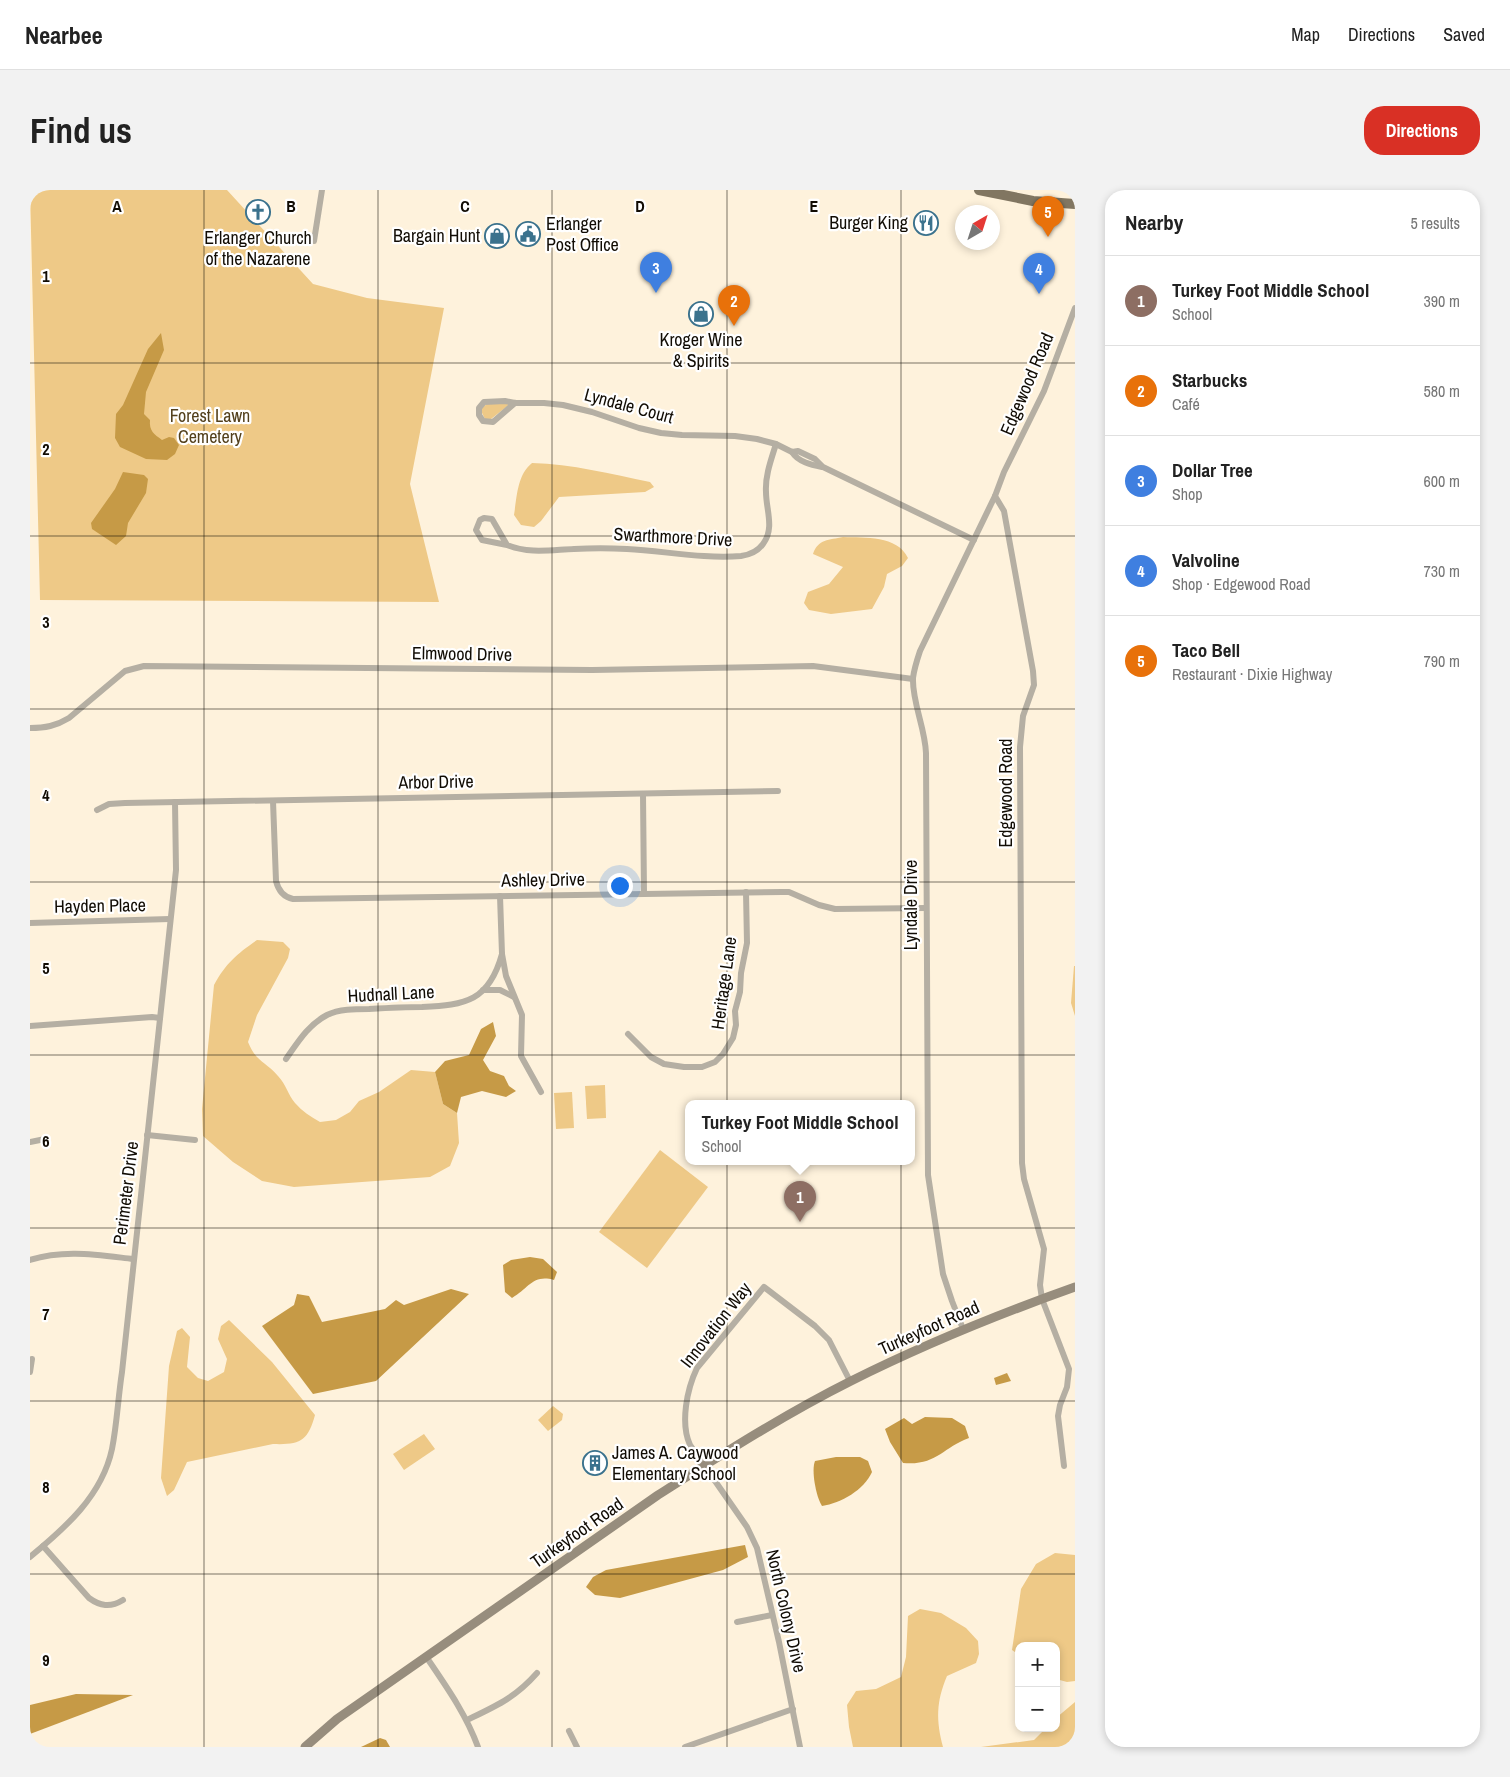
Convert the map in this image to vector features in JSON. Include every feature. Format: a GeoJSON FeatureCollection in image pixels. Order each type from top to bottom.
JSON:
{"type":"FeatureCollection","features":[{"type":"Feature","properties":{"kind":"main road"},"geometry":{"type":"LineString","coordinates":[[979,190],[1025,200],[1075,204]]}},
{"type":"Feature","properties":{"kind":"main road","name":"Turkeyfoot Road"},"geometry":{"type":"LineString","coordinates":[[305,1747],[337,1720],[658,1495],[705,1465],[850,1381],[963,1329],[1075,1287]]}},
{"type":"Feature","properties":{"kind":"street"},"geometry":{"type":"LineString","coordinates":[[314,241],[322,190]]}},
{"type":"Feature","properties":{"kind":"street","name":"Edgewood Road"},"geometry":{"type":"LineString","coordinates":[[1064,1466],[1058,1416],[1068,1387],[1069,1370],[1042,1299],[1040,1277],[1044,1249],[1024,1179],[1022,1163],[1020,747],[1023,716],[1034,685],[1004,511],[995,496],[1004,472],[1044,390],[1075,308]]}},
{"type":"Feature","properties":{"kind":"street","name":"Lyndale Court"},"geometry":{"type":"LineString","coordinates":[[515,403],[500,417],[490,422],[483,420],[479,415],[479,408],[484,402],[544,403],[580,408],[625,424],[661,433],[735,436],[757,439],[776,444],[792,452],[798,451],[824,467],[974,540]]}},
{"type":"Feature","properties":{"kind":"street","name":"Swarthmore Drive"},"geometry":{"type":"LineString","coordinates":[[507,545],[492,519],[484,518],[480,520],[476,530],[482,540],[518,549],[536,551],[604,548],[675,554],[739,556],[751,553],[762,546],[768,533],[766,481],[776,444]]}},
{"type":"Feature","properties":{"kind":"street","name":"Lyndale Drive"},"geometry":{"type":"LineString","coordinates":[[963,1329],[944,1274],[928,1175],[926,740],[915,700],[913,679],[920,651],[995,496]]}},
{"type":"Feature","properties":{"kind":"street","name":"Elmwood Drive"},"geometry":{"type":"LineString","coordinates":[[30,728],[50,727],[59,724],[69,718],[119,675],[135,667],[144,666],[592,670],[813,666],[913,679]]}},
{"type":"Feature","properties":{"kind":"street","name":"Arbor Drive"},"geometry":{"type":"LineString","coordinates":[[98,810],[109,804],[175,802],[778,791]]}},
{"type":"Feature","properties":{"kind":"street"},"geometry":{"type":"LineString","coordinates":[[643,794],[644,893]]}},
{"type":"Feature","properties":{"kind":"street","name":"Ashley Drive"},"geometry":{"type":"LineString","coordinates":[[273,801],[276,880],[281,891],[288,898],[789,892],[819,905],[835,909],[926,908]]}},
{"type":"Feature","properties":{"kind":"street","name":"Perimeter Drive"},"geometry":{"type":"LineString","coordinates":[[30,1557],[69,1523],[87,1502],[98,1484],[110,1456],[122,1372],[176,870],[175,802]]}},
{"type":"Feature","properties":{"kind":"street","name":"Heritage Lane"},"geometry":{"type":"LineString","coordinates":[[628,1034],[651,1057],[664,1064],[697,1068],[715,1062],[724,1054],[735,1029],[735,1011],[740,992],[741,973],[747,943],[746,892]]}},
{"type":"Feature","properties":{"kind":"street","name":"Hudnall Lane"},"geometry":{"type":"LineString","coordinates":[[500,896],[502,954],[506,976],[522,1020],[522,1056],[541,1092]]}},
{"type":"Feature","properties":{"kind":"street","name":"Hayden Place"},"geometry":{"type":"LineString","coordinates":[[30,923],[170,919]]}},
{"type":"Feature","properties":{"kind":"street","name":"Hudnall Lane"},"geometry":{"type":"LineString","coordinates":[[286,1059],[302,1034],[320,1020],[336,1012],[359,1009],[450,1006],[469,1000],[483,990],[494,978],[502,954]]}},
{"type":"Feature","properties":{"kind":"street"},"geometry":{"type":"LineString","coordinates":[[483,990],[500,990],[514,997]]}},
{"type":"Feature","properties":{"kind":"street"},"geometry":{"type":"LineString","coordinates":[[30,1026],[160,1018]]}},
{"type":"Feature","properties":{"kind":"street"},"geometry":{"type":"LineString","coordinates":[[147,1135],[195,1140]]}},
{"type":"Feature","properties":{"kind":"street"},"geometry":{"type":"LineString","coordinates":[[30,1142],[45,1139]]}},
{"type":"Feature","properties":{"kind":"street"},"geometry":{"type":"LineString","coordinates":[[30,1260],[55,1254],[73,1253],[133,1259]]}},
{"type":"Feature","properties":{"kind":"street","name":"Innovation Way"},"geometry":{"type":"LineString","coordinates":[[705,1465],[690,1445],[685,1432],[685,1417],[691,1381],[697,1368],[764,1287],[826,1336],[850,1381]]}},
{"type":"Feature","properties":{"kind":"street"},"geometry":{"type":"LineString","coordinates":[[30,1372],[32,1360]]}},
{"type":"Feature","properties":{"kind":"street","name":"North Colony Drive"},"geometry":{"type":"LineString","coordinates":[[705,1465],[747,1527],[757,1548],[800,1747]]}},
{"type":"Feature","properties":{"kind":"street"},"geometry":{"type":"LineString","coordinates":[[44,1546],[88,1598],[108,1606],[123,1600]]}},
{"type":"Feature","properties":{"kind":"street"},"geometry":{"type":"LineString","coordinates":[[737,1622],[772,1614]]}},
{"type":"Feature","properties":{"kind":"street"},"geometry":{"type":"LineString","coordinates":[[427,1658],[466,1720],[478,1747]]}},
{"type":"Feature","properties":{"kind":"street"},"geometry":{"type":"LineString","coordinates":[[466,1720],[510,1699],[537,1673]]}},
{"type":"Feature","properties":{"kind":"street"},"geometry":{"type":"LineString","coordinates":[[685,1747],[793,1709]]}},
{"type":"Feature","properties":{"kind":"street"},"geometry":{"type":"LineString","coordinates":[[569,1732],[578,1747]]}},
{"type":"Feature","properties":{"kind":"green space","name":"Forest Lawn Cemetery"},"geometry":{"type":"Polygon","coordinates":[[[30,190],[227,190],[313,284],[367,298],[444,308],[410,484],[439,602],[40,600],[30,190]]]}},
{"type":"Feature","properties":{"kind":"green space"},"geometry":{"type":"Polygon","coordinates":[[[488,403],[510,404],[491,419],[485,419],[482,408],[488,403]]]}},
{"type":"Feature","properties":{"kind":"green space"},"geometry":{"type":"Polygon","coordinates":[[[532,463],[577,467],[650,482],[654,487],[645,492],[559,497],[541,521],[534,527],[521,525],[514,515],[517,494],[523,474],[532,463]]]}},
{"type":"Feature","properties":{"kind":"green space"},"geometry":{"type":"Polygon","coordinates":[[[843,537],[880,539],[896,545],[908,558],[902,566],[887,574],[884,587],[872,609],[831,614],[809,610],[804,603],[808,592],[829,584],[843,567],[813,554],[815,549],[825,541],[843,537]]]}},
{"type":"Feature","properties":{"kind":"green space"},"geometry":{"type":"Polygon","coordinates":[[[257,940],[283,942],[290,949],[288,958],[257,1015],[248,1042],[254,1054],[281,1079],[295,1103],[320,1122],[336,1120],[350,1112],[359,1101],[379,1092],[411,1070],[435,1072],[443,1104],[457,1113],[459,1143],[450,1166],[430,1177],[294,1187],[262,1181],[233,1162],[203,1136],[202,1109],[214,985],[232,960],[257,940]]]}},
{"type":"Feature","properties":{"kind":"green space"},"geometry":{"type":"Polygon","coordinates":[[[1075,966],[1075,1016],[1071,1003],[1075,966]]]}},
{"type":"Feature","properties":{"kind":"green space"},"geometry":{"type":"Polygon","coordinates":[[[605,1085],[606,1118],[587,1119],[585,1086],[605,1085]]]}},
{"type":"Feature","properties":{"kind":"green space"},"geometry":{"type":"Polygon","coordinates":[[[572,1092],[574,1128],[556,1129],[554,1093],[572,1092]]]}},
{"type":"Feature","properties":{"kind":"green space"},"geometry":{"type":"Polygon","coordinates":[[[660,1150],[708,1187],[647,1268],[599,1232],[660,1150]]]}},
{"type":"Feature","properties":{"kind":"green space"},"geometry":{"type":"Polygon","coordinates":[[[229,1320],[272,1362],[315,1415],[312,1424],[302,1440],[290,1444],[273,1444],[187,1462],[174,1490],[167,1496],[161,1478],[169,1366],[177,1331],[182,1328],[190,1337],[187,1367],[198,1378],[208,1381],[224,1372],[227,1359],[218,1339],[221,1326],[229,1320]]]}},
{"type":"Feature","properties":{"kind":"green space"},"geometry":{"type":"Polygon","coordinates":[[[553,1406],[563,1414],[562,1420],[548,1431],[538,1420],[553,1406]]]}},
{"type":"Feature","properties":{"kind":"green space"},"geometry":{"type":"Polygon","coordinates":[[[424,1434],[435,1449],[404,1470],[393,1454],[424,1434]]]}},
{"type":"Feature","properties":{"kind":"green space"},"geometry":{"type":"Polygon","coordinates":[[[1055,1553],[1075,1555],[1075,1681],[1060,1680],[1060,1642],[1015,1642],[1015,1652],[1012,1650],[1021,1589],[1036,1564],[1055,1553]]]}},
{"type":"Feature","properties":{"kind":"green space"},"geometry":{"type":"Polygon","coordinates":[[[920,1609],[941,1613],[966,1628],[978,1641],[979,1654],[976,1663],[947,1676],[943,1685],[938,1720],[943,1747],[853,1747],[847,1705],[856,1691],[876,1689],[901,1677],[906,1657],[908,1616],[920,1609]]]}},
{"type":"Feature","properties":{"kind":"green space"},"geometry":{"type":"Polygon","coordinates":[[[1075,1702],[1075,1747],[981,1747],[1034,1740],[1042,1732],[1060,1732],[1060,1715],[1075,1702]]]}},
{"type":"Feature","properties":{"kind":"shaded area"},"geometry":{"type":"Polygon","coordinates":[[[161,333],[164,350],[146,392],[144,414],[150,420],[151,430],[157,436],[162,440],[169,437],[174,438],[179,445],[175,454],[167,460],[146,459],[120,447],[115,438],[116,414],[123,405],[148,349],[161,333]]]}},
{"type":"Feature","properties":{"kind":"shaded area"},"geometry":{"type":"Polygon","coordinates":[[[123,472],[144,475],[148,479],[146,493],[128,523],[126,536],[116,545],[92,529],[91,523],[115,489],[123,472]]]}},
{"type":"Feature","properties":{"kind":"shaded area"},"geometry":{"type":"Polygon","coordinates":[[[493,1022],[496,1036],[483,1060],[490,1071],[504,1076],[509,1086],[516,1091],[506,1097],[482,1091],[461,1097],[457,1113],[443,1104],[435,1072],[445,1061],[469,1055],[481,1029],[493,1022]]]}},
{"type":"Feature","properties":{"kind":"shaded area"},"geometry":{"type":"Polygon","coordinates":[[[530,1257],[543,1259],[557,1272],[554,1280],[536,1280],[512,1298],[505,1292],[503,1265],[511,1260],[530,1257]]]}},
{"type":"Feature","properties":{"kind":"shaded area"},"geometry":{"type":"Polygon","coordinates":[[[451,1289],[469,1294],[376,1381],[313,1394],[262,1326],[294,1305],[297,1294],[309,1296],[322,1322],[385,1309],[396,1300],[404,1305],[451,1289]]]}},
{"type":"Feature","properties":{"kind":"shaded area"},"geometry":{"type":"Polygon","coordinates":[[[1007,1373],[1011,1381],[996,1385],[994,1378],[1007,1373]]]}},
{"type":"Feature","properties":{"kind":"shaded area"},"geometry":{"type":"Polygon","coordinates":[[[925,1417],[952,1418],[965,1426],[969,1438],[931,1459],[923,1462],[903,1463],[890,1442],[885,1429],[904,1418],[912,1424],[925,1417]]]}},
{"type":"Feature","properties":{"kind":"shaded area"},"geometry":{"type":"Polygon","coordinates":[[[836,1457],[860,1457],[868,1461],[872,1472],[858,1490],[851,1495],[837,1502],[822,1506],[815,1484],[815,1461],[836,1457]]]}},
{"type":"Feature","properties":{"kind":"shaded area"},"geometry":{"type":"Polygon","coordinates":[[[745,1545],[748,1557],[723,1570],[620,1598],[595,1595],[586,1587],[593,1577],[606,1570],[745,1545]]]}},
{"type":"Feature","properties":{"kind":"shaded area"},"geometry":{"type":"Polygon","coordinates":[[[76,1694],[133,1695],[30,1734],[30,1705],[76,1694]]]}},
{"type":"Feature","properties":{"kind":"shaded area"},"geometry":{"type":"Polygon","coordinates":[[[380,1738],[386,1740],[390,1747],[361,1747],[380,1738]]]}},
{"type":"Feature","properties":{"kind":"place","name":"Erlanger Church of the Nazarene"},"geometry":{"type":"Point","coordinates":[258,212]}},
{"type":"Feature","properties":{"kind":"place","name":"Burger King"},"geometry":{"type":"Point","coordinates":[926,223]}},
{"type":"Feature","properties":{"kind":"place","name":"Erlanger Post Office"},"geometry":{"type":"Point","coordinates":[528,234]}},
{"type":"Feature","properties":{"kind":"place","name":"Bargain Hunt"},"geometry":{"type":"Point","coordinates":[497,236]}},
{"type":"Feature","properties":{"kind":"place","name":"Taco Bell"},"geometry":{"type":"Point","coordinates":[1048,237]}},
{"type":"Feature","properties":{"kind":"place","name":"Dollar Tree"},"geometry":{"type":"Point","coordinates":[656,293]}},
{"type":"Feature","properties":{"kind":"place","name":"Valvoline"},"geometry":{"type":"Point","coordinates":[1039,294]}},
{"type":"Feature","properties":{"kind":"place","name":"Kroger Wine & Spirits"},"geometry":{"type":"Point","coordinates":[701,314]}},
{"type":"Feature","properties":{"kind":"place","name":"Starbucks"},"geometry":{"type":"Point","coordinates":[734,326]}},
{"type":"Feature","properties":{"kind":"place","name":"Turkey Foot Middle School"},"geometry":{"type":"Point","coordinates":[800,1222]}},
{"type":"Feature","properties":{"kind":"place","name":"James A. Caywood Elementary School"},"geometry":{"type":"Point","coordinates":[595,1463]}}]}
